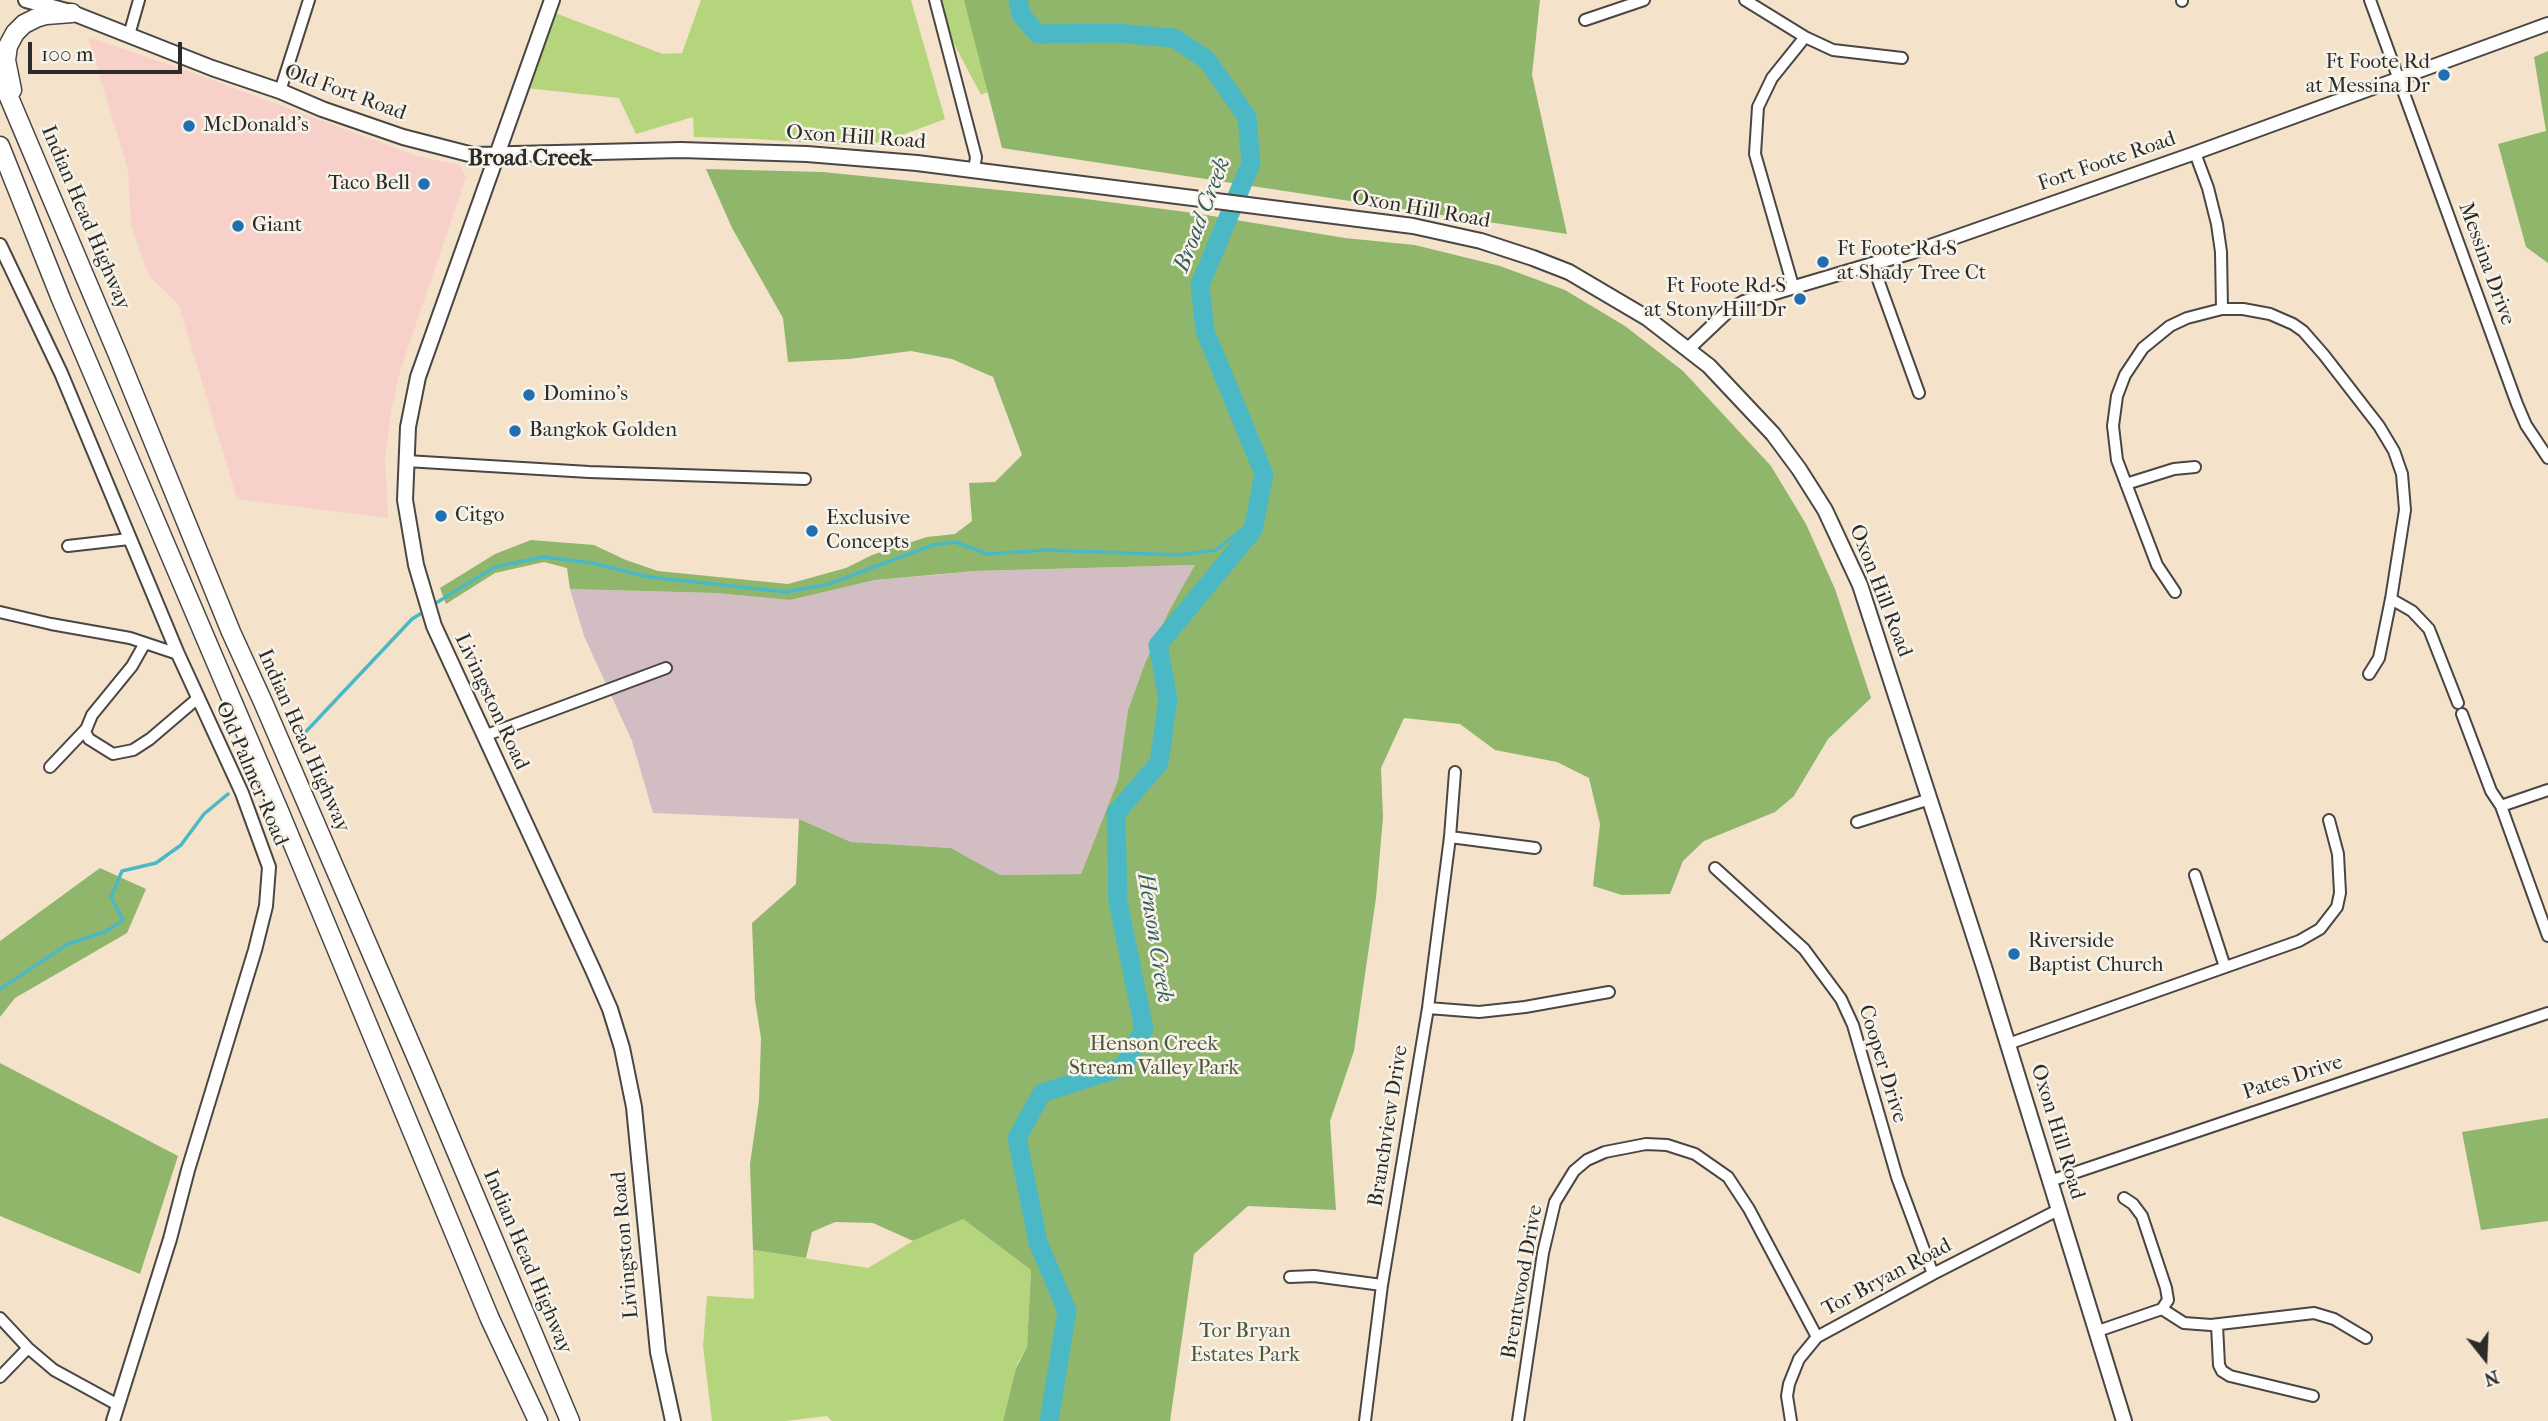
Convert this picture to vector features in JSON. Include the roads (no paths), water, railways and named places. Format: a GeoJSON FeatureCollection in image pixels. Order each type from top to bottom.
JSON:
{"type":"FeatureCollection","features":[{"type":"Feature","properties":{"kind":"highway"},"geometry":{"type":"LineString","coordinates":[[21,127],[8,76],[8,46],[24,24],[46,15],[72,13]]}},
{"type":"Feature","properties":{"kind":"highway","name":"Indian Head Highway"},"geometry":{"type":"LineString","coordinates":[[0,76],[118,355],[230,632],[263,702],[421,1068],[570,1421]]}},
{"type":"Feature","properties":{"kind":"highway"},"geometry":{"type":"LineString","coordinates":[[0,146],[61,299],[280,813],[490,1319],[538,1421]]}},
{"type":"Feature","properties":{"kind":"main road","name":"Old Fort Road"},"geometry":{"type":"LineString","coordinates":[[26,0],[72,13],[212,68],[403,137],[473,155],[496,155]]}},
{"type":"Feature","properties":{"kind":"main road","name":"Livingston Road"},"geometry":{"type":"LineString","coordinates":[[552,0],[418,377],[408,427],[405,499],[409,534],[431,620],[597,979],[622,1048],[634,1107],[657,1346],[673,1421]]}},
{"type":"Feature","properties":{"kind":"main road","name":"Oxon Hill Road"},"geometry":{"type":"LineString","coordinates":[[496,155],[681,150],[807,155],[974,170],[1413,226],[1507,248],[1578,277],[1647,318],[1689,348],[1744,401],[1799,469],[1831,521],[1872,620],[2008,1044],[2124,1421]]}},
{"type":"Feature","properties":{"kind":"street"},"geometry":{"type":"LineString","coordinates":[[129,35],[139,0]]}},
{"type":"Feature","properties":{"kind":"street"},"geometry":{"type":"LineString","coordinates":[[281,91],[309,0]]}},
{"type":"Feature","properties":{"kind":"street"},"geometry":{"type":"LineString","coordinates":[[935,0],[976,157],[974,170]]}},
{"type":"Feature","properties":{"kind":"street"},"geometry":{"type":"LineString","coordinates":[[1585,20],[1644,0]]}},
{"type":"Feature","properties":{"kind":"street"},"geometry":{"type":"LineString","coordinates":[[1745,0],[1805,37],[1833,50],[1902,58]]}},
{"type":"Feature","properties":{"kind":"street","name":"Messina Drive"},"geometry":{"type":"LineString","coordinates":[[2370,0],[2516,404],[2526,425],[2548,458]]}},
{"type":"Feature","properties":{"kind":"street","name":"Fort Foote Road"},"geometry":{"type":"LineString","coordinates":[[1689,348],[1727,312],[1744,302],[1913,251],[2195,153],[2548,24]]}},
{"type":"Feature","properties":{"kind":"street"},"geometry":{"type":"LineString","coordinates":[[1793,286],[1755,154],[1758,107],[1772,78],[1805,37]]}},
{"type":"Feature","properties":{"kind":"street"},"geometry":{"type":"LineString","coordinates":[[2195,153],[2217,224],[2222,264],[2222,309]]}},
{"type":"Feature","properties":{"kind":"street","name":"Old Palmer Road"},"geometry":{"type":"LineString","coordinates":[[0,245],[61,373],[178,654],[242,793],[268,867],[266,906],[170,1239],[113,1421]]}},
{"type":"Feature","properties":{"kind":"street"},"geometry":{"type":"LineString","coordinates":[[1872,263],[1919,393]]}},
{"type":"Feature","properties":{"kind":"street"},"geometry":{"type":"LineString","coordinates":[[2175,592],[2157,565],[2117,460],[2113,426],[2117,396],[2125,375],[2143,348],[2170,326],[2187,318],[2222,309],[2243,309],[2270,314],[2303,331],[2325,355],[2387,439],[2402,474],[2405,500],[2391,599],[2379,658],[2369,674]]}},
{"type":"Feature","properties":{"kind":"street"},"geometry":{"type":"LineString","coordinates":[[406,461],[604,473],[805,479]]}},
{"type":"Feature","properties":{"kind":"street"},"geometry":{"type":"LineString","coordinates":[[2126,484],[2174,469],[2195,467]]}},
{"type":"Feature","properties":{"kind":"street"},"geometry":{"type":"LineString","coordinates":[[68,546],[129,539]]}},
{"type":"Feature","properties":{"kind":"street"},"geometry":{"type":"LineString","coordinates":[[2391,599],[2412,611],[2429,629],[2440,651],[2491,792],[2501,806],[2548,936]]}},
{"type":"Feature","properties":{"kind":"street"},"geometry":{"type":"LineString","coordinates":[[0,612],[145,643],[178,654]]}},
{"type":"Feature","properties":{"kind":"street"},"geometry":{"type":"LineString","coordinates":[[50,767],[86,729],[92,715],[132,666],[145,643]]}},
{"type":"Feature","properties":{"kind":"street"},"geometry":{"type":"LineString","coordinates":[[484,736],[666,668]]}},
{"type":"Feature","properties":{"kind":"street"},"geometry":{"type":"LineString","coordinates":[[86,729],[89,739],[96,746],[113,754],[124,753],[150,739],[198,698]]}},
{"type":"Feature","properties":{"kind":"street","name":"Branchview Drive"},"geometry":{"type":"LineString","coordinates":[[1365,1421],[1382,1285],[1428,1009],[1450,837],[1455,772]]}},
{"type":"Feature","properties":{"kind":"street"},"geometry":{"type":"LineString","coordinates":[[2501,806],[2548,790]]}},
{"type":"Feature","properties":{"kind":"street"},"geometry":{"type":"LineString","coordinates":[[1857,822],[1930,799]]}},
{"type":"Feature","properties":{"kind":"street"},"geometry":{"type":"LineString","coordinates":[[2008,1044],[2300,942],[2320,929],[2337,907],[2341,874],[2329,820]]}},
{"type":"Feature","properties":{"kind":"street"},"geometry":{"type":"LineString","coordinates":[[1450,837],[1535,848]]}},
{"type":"Feature","properties":{"kind":"street","name":"Cooper Drive"},"geometry":{"type":"LineString","coordinates":[[1715,867],[1804,949],[1841,999],[1853,1025],[1897,1177],[1933,1274]]}},
{"type":"Feature","properties":{"kind":"street"},"geometry":{"type":"LineString","coordinates":[[2195,875],[2225,967]]}},
{"type":"Feature","properties":{"kind":"street"},"geometry":{"type":"LineString","coordinates":[[1428,1009],[1479,1012],[1609,992]]}},
{"type":"Feature","properties":{"kind":"street","name":"Pates Drive"},"geometry":{"type":"LineString","coordinates":[[2050,1181],[2548,1013]]}},
{"type":"Feature","properties":{"kind":"street","name":"Brentwood Drive"},"geometry":{"type":"LineString","coordinates":[[1518,1421],[1543,1252],[1555,1202],[1574,1171],[1587,1160],[1615,1150],[1646,1144],[1684,1149],[1710,1163],[1728,1177],[1749,1209],[1817,1337]]}},
{"type":"Feature","properties":{"kind":"street"},"geometry":{"type":"LineString","coordinates":[[2095,1332],[2162,1310],[2168,1300],[2142,1216],[2133,1204],[2124,1198]]}},
{"type":"Feature","properties":{"kind":"street","name":"Tor Bryan Road"},"geometry":{"type":"LineString","coordinates":[[1791,1421],[1787,1396],[1792,1373],[1799,1359],[1817,1337],[2059,1210]]}},
{"type":"Feature","properties":{"kind":"street"},"geometry":{"type":"LineString","coordinates":[[1290,1277],[1314,1276],[1382,1285]]}},
{"type":"Feature","properties":{"kind":"street"},"geometry":{"type":"LineString","coordinates":[[2162,1310],[2184,1323],[2217,1325],[2314,1313],[2334,1319],[2366,1338]]}},
{"type":"Feature","properties":{"kind":"street"},"geometry":{"type":"LineString","coordinates":[[0,1318],[28,1348],[68,1380],[118,1405]]}},
{"type":"Feature","properties":{"kind":"street"},"geometry":{"type":"LineString","coordinates":[[2217,1325],[2221,1371],[2230,1376],[2313,1396]]}},
{"type":"Feature","properties":{"kind":"street"},"geometry":{"type":"LineString","coordinates":[[0,1377],[28,1348]]}},
{"type":"Feature","properties":{"kind":"waterway","name":"Henson Creek"},"geometry":{"type":"LineString","coordinates":[[1018,0],[1021,15],[1038,34],[1115,33],[1174,38],[1207,60],[1247,117],[1251,163],[1200,285],[1205,331],[1264,474],[1253,530],[1158,645],[1168,699],[1159,763],[1116,813],[1118,902],[1144,1029],[1123,1067],[1042,1093],[1017,1138],[1038,1242],[1067,1311],[1049,1421]]}},
{"type":"Feature","properties":{"kind":"waterway"},"geometry":{"type":"LineString","coordinates":[[431,606],[495,567],[543,557],[592,563],[649,577],[786,592],[829,584],[933,545],[955,542],[988,554],[1046,550],[1179,555],[1216,550],[1255,519]]}},
{"type":"Feature","properties":{"kind":"waterway"},"geometry":{"type":"LineString","coordinates":[[299,739],[412,619],[425,611]]}},
{"type":"Feature","properties":{"kind":"waterway"},"geometry":{"type":"LineString","coordinates":[[0,989],[68,944],[105,932],[123,920],[111,897],[122,871],[156,863],[181,845],[204,814],[228,794]]}},
{"type":"Feature","properties":{"kind":"place","name":"Ft Foote Rd at Messina Dr"},"geometry":{"type":"Point","coordinates":[2444,75]}},
{"type":"Feature","properties":{"kind":"place","name":"McDonald's"},"geometry":{"type":"Point","coordinates":[189,126]}},
{"type":"Feature","properties":{"kind":"place","name":"Taco Bell"},"geometry":{"type":"Point","coordinates":[424,184]}},
{"type":"Feature","properties":{"kind":"place","name":"Giant"},"geometry":{"type":"Point","coordinates":[238,226]}},
{"type":"Feature","properties":{"kind":"place","name":"Ft Foote Rd S at Shady Tree Ct"},"geometry":{"type":"Point","coordinates":[1823,262]}},
{"type":"Feature","properties":{"kind":"place","name":"Ft Foote Rd S at Stony Hill Dr"},"geometry":{"type":"Point","coordinates":[1800,299]}},
{"type":"Feature","properties":{"kind":"place","name":"Domino's"},"geometry":{"type":"Point","coordinates":[529,395]}},
{"type":"Feature","properties":{"kind":"place","name":"Bangkok Golden"},"geometry":{"type":"Point","coordinates":[515,431]}},
{"type":"Feature","properties":{"kind":"place","name":"Citgo"},"geometry":{"type":"Point","coordinates":[441,516]}},
{"type":"Feature","properties":{"kind":"place","name":"Exclusive Concepts"},"geometry":{"type":"Point","coordinates":[812,531]}},
{"type":"Feature","properties":{"kind":"place","name":"Riverside Baptist Church"},"geometry":{"type":"Point","coordinates":[2014,954]}},
{"type":"Feature","properties":{"kind":"district","name":"Broad Creek"},"geometry":{"type":"Point","coordinates":[530,159]}},
{"type":"Feature","properties":{"kind":"park label","name":"Henson Creek Stream Valley Park"},"geometry":{"type":"Point","coordinates":[1154,1057]}},
{"type":"Feature","properties":{"kind":"park label","name":"Tor Bryan Estates Park"},"geometry":{"type":"Point","coordinates":[1245,1344]}}]}
